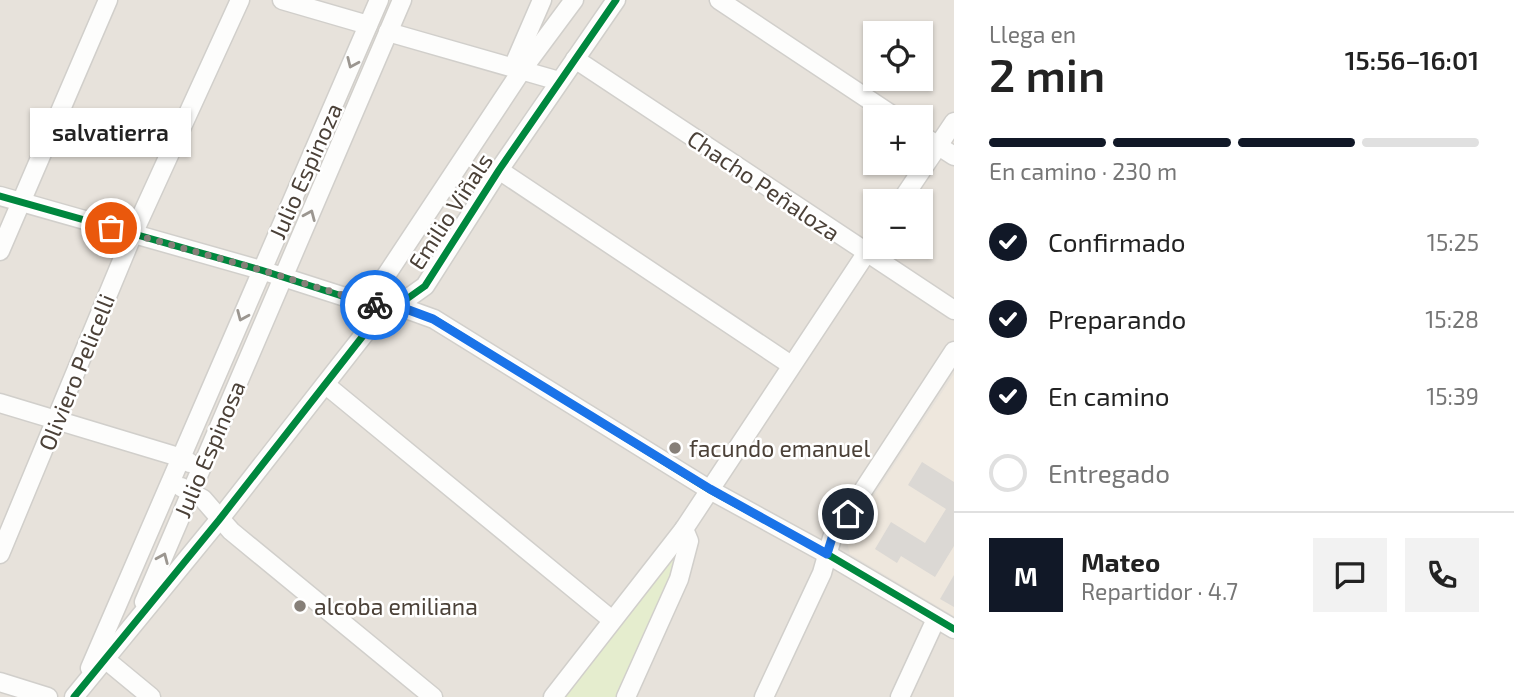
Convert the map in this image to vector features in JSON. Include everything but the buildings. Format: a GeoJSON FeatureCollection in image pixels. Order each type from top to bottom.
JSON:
{"type":"FeatureCollection","features":[{"type":"Feature","properties":{"kind":"street"},"geometry":{"type":"LineString","coordinates":[[0,251],[108,0]]}},
{"type":"Feature","properties":{"kind":"street","name":"Oliviero Pelicelli"},"geometry":{"type":"LineString","coordinates":[[0,554],[134,234],[240,0]]}},
{"type":"Feature","properties":{"kind":"street"},"geometry":{"type":"LineString","coordinates":[[282,0],[368,25]]}},
{"type":"Feature","properties":{"kind":"street","name":"Julio Espinoza"},"geometry":{"type":"LineString","coordinates":[[182,458],[379,0]]}},
{"type":"Feature","properties":{"kind":"street","name":"Julio Espinoza"},"geometry":{"type":"LineString","coordinates":[[283,277],[402,0]]}},
{"type":"Feature","properties":{"kind":"street"},"geometry":{"type":"LineString","coordinates":[[518,69],[542,0]]}},
{"type":"Feature","properties":{"kind":"street","name":"Emilio Viñals"},"geometry":{"type":"LineString","coordinates":[[370,305],[383,280],[518,69],[574,0]]}},
{"type":"Feature","properties":{"kind":"street","name":"Emilio Viñals"},"geometry":{"type":"LineString","coordinates":[[136,621],[373,323],[425,286],[499,170],[616,0]]}},
{"type":"Feature","properties":{"kind":"street"},"geometry":{"type":"LineString","coordinates":[[719,0],[877,105]]}},
{"type":"Feature","properties":{"kind":"street"},"geometry":{"type":"LineString","coordinates":[[388,32],[559,81]]}},
{"type":"Feature","properties":{"kind":"street","name":"Chacho Peñaloza"},"geometry":{"type":"LineString","coordinates":[[575,60],[863,242]]}},
{"type":"Feature","properties":{"kind":"street"},"geometry":{"type":"LineString","coordinates":[[909,189],[954,122]]}},
{"type":"Feature","properties":{"kind":"street"},"geometry":{"type":"LineString","coordinates":[[933,142],[954,156]]}},
{"type":"Feature","properties":{"kind":"street"},"geometry":{"type":"LineString","coordinates":[[499,170],[791,366]]}},
{"type":"Feature","properties":{"kind":"street"},"geometry":{"type":"LineString","coordinates":[[0,195],[261,270],[370,305],[398,306],[433,319],[710,489],[954,629]]}},
{"type":"Feature","properties":{"kind":"street"},"geometry":{"type":"LineString","coordinates":[[553,697],[684,529],[863,259]]}},
{"type":"Feature","properties":{"kind":"street","name":"Chacho Peñaloza"},"geometry":{"type":"LineString","coordinates":[[887,259],[954,310]]}},
{"type":"Feature","properties":{"kind":"street","name":"Julio Espinosa"},"geometry":{"type":"LineString","coordinates":[[136,621],[283,277]]}},
{"type":"Feature","properties":{"kind":"street"},"geometry":{"type":"LineString","coordinates":[[764,697],[822,573],[832,538],[954,351]]}},
{"type":"Feature","properties":{"kind":"street"},"geometry":{"type":"LineString","coordinates":[[326,384],[612,620]]}},
{"type":"Feature","properties":{"kind":"street"},"geometry":{"type":"LineString","coordinates":[[0,403],[182,458],[201,470]]}},
{"type":"Feature","properties":{"kind":"street","name":"Julio Espinosa"},"geometry":{"type":"LineString","coordinates":[[78,692],[182,458]]}},
{"type":"Feature","properties":{"kind":"street"},"geometry":{"type":"LineString","coordinates":[[171,483],[203,499],[219,520],[433,697]]}},
{"type":"Feature","properties":{"kind":"street"},"geometry":{"type":"LineString","coordinates":[[626,697],[678,579],[689,541],[684,529]]}},
{"type":"Feature","properties":{"kind":"street"},"geometry":{"type":"LineString","coordinates":[[900,697],[936,619]]}},
{"type":"Feature","properties":{"kind":"street"},"geometry":{"type":"LineString","coordinates":[[78,692],[136,621]]}},
{"type":"Feature","properties":{"kind":"street"},"geometry":{"type":"LineString","coordinates":[[106,659],[151,697]]}},
{"type":"Feature","properties":{"kind":"street"},"geometry":{"type":"LineString","coordinates":[[0,682],[48,697]]}},
{"type":"Feature","properties":{"kind":"shaded area"},"geometry":{"type":"Polygon","coordinates":[[[0,0],[954,0],[954,697],[0,697],[0,0]]]}},
{"type":"Feature","properties":{"kind":"shaded area"},"geometry":{"type":"Polygon","coordinates":[[[954,374],[954,616],[850,554],[846,538],[954,374]]]}},
{"type":"Feature","properties":{"kind":"green space"},"geometry":{"type":"Polygon","coordinates":[[[684,529],[687,555],[624,697],[553,697],[684,529]]]}},
{"type":"Feature","properties":{"kind":"cycle path"},"geometry":{"type":"LineString","coordinates":[[74,697],[219,520],[373,323],[425,286],[499,170],[616,0]]}},
{"type":"Feature","properties":{"kind":"cycle path"},"geometry":{"type":"LineString","coordinates":[[0,196],[261,270],[370,305],[398,306],[434,319],[710,490],[827,554],[954,629]]}},
{"type":"Feature","properties":{"kind":"way so far"},"geometry":{"type":"LineString","coordinates":[[111,228],[375,305]]}},
{"type":"Feature","properties":{"kind":"place","name":"salvatierra"},"geometry":{"type":"Point","coordinates":[111,228]}},
{"type":"Feature","properties":{"kind":"place","name":"facundo emanuel"},"geometry":{"type":"Point","coordinates":[675,448]}},
{"type":"Feature","properties":{"kind":"place","name":"alcoba emiliana"},"geometry":{"type":"Point","coordinates":[300,606]}},
{"type":"Feature","properties":{"kind":"route"},"geometry":{"type":"LineString","coordinates":[[375,305],[398,306],[433,319],[710,489],[827,554],[832,538],[848,514]]}}]}
